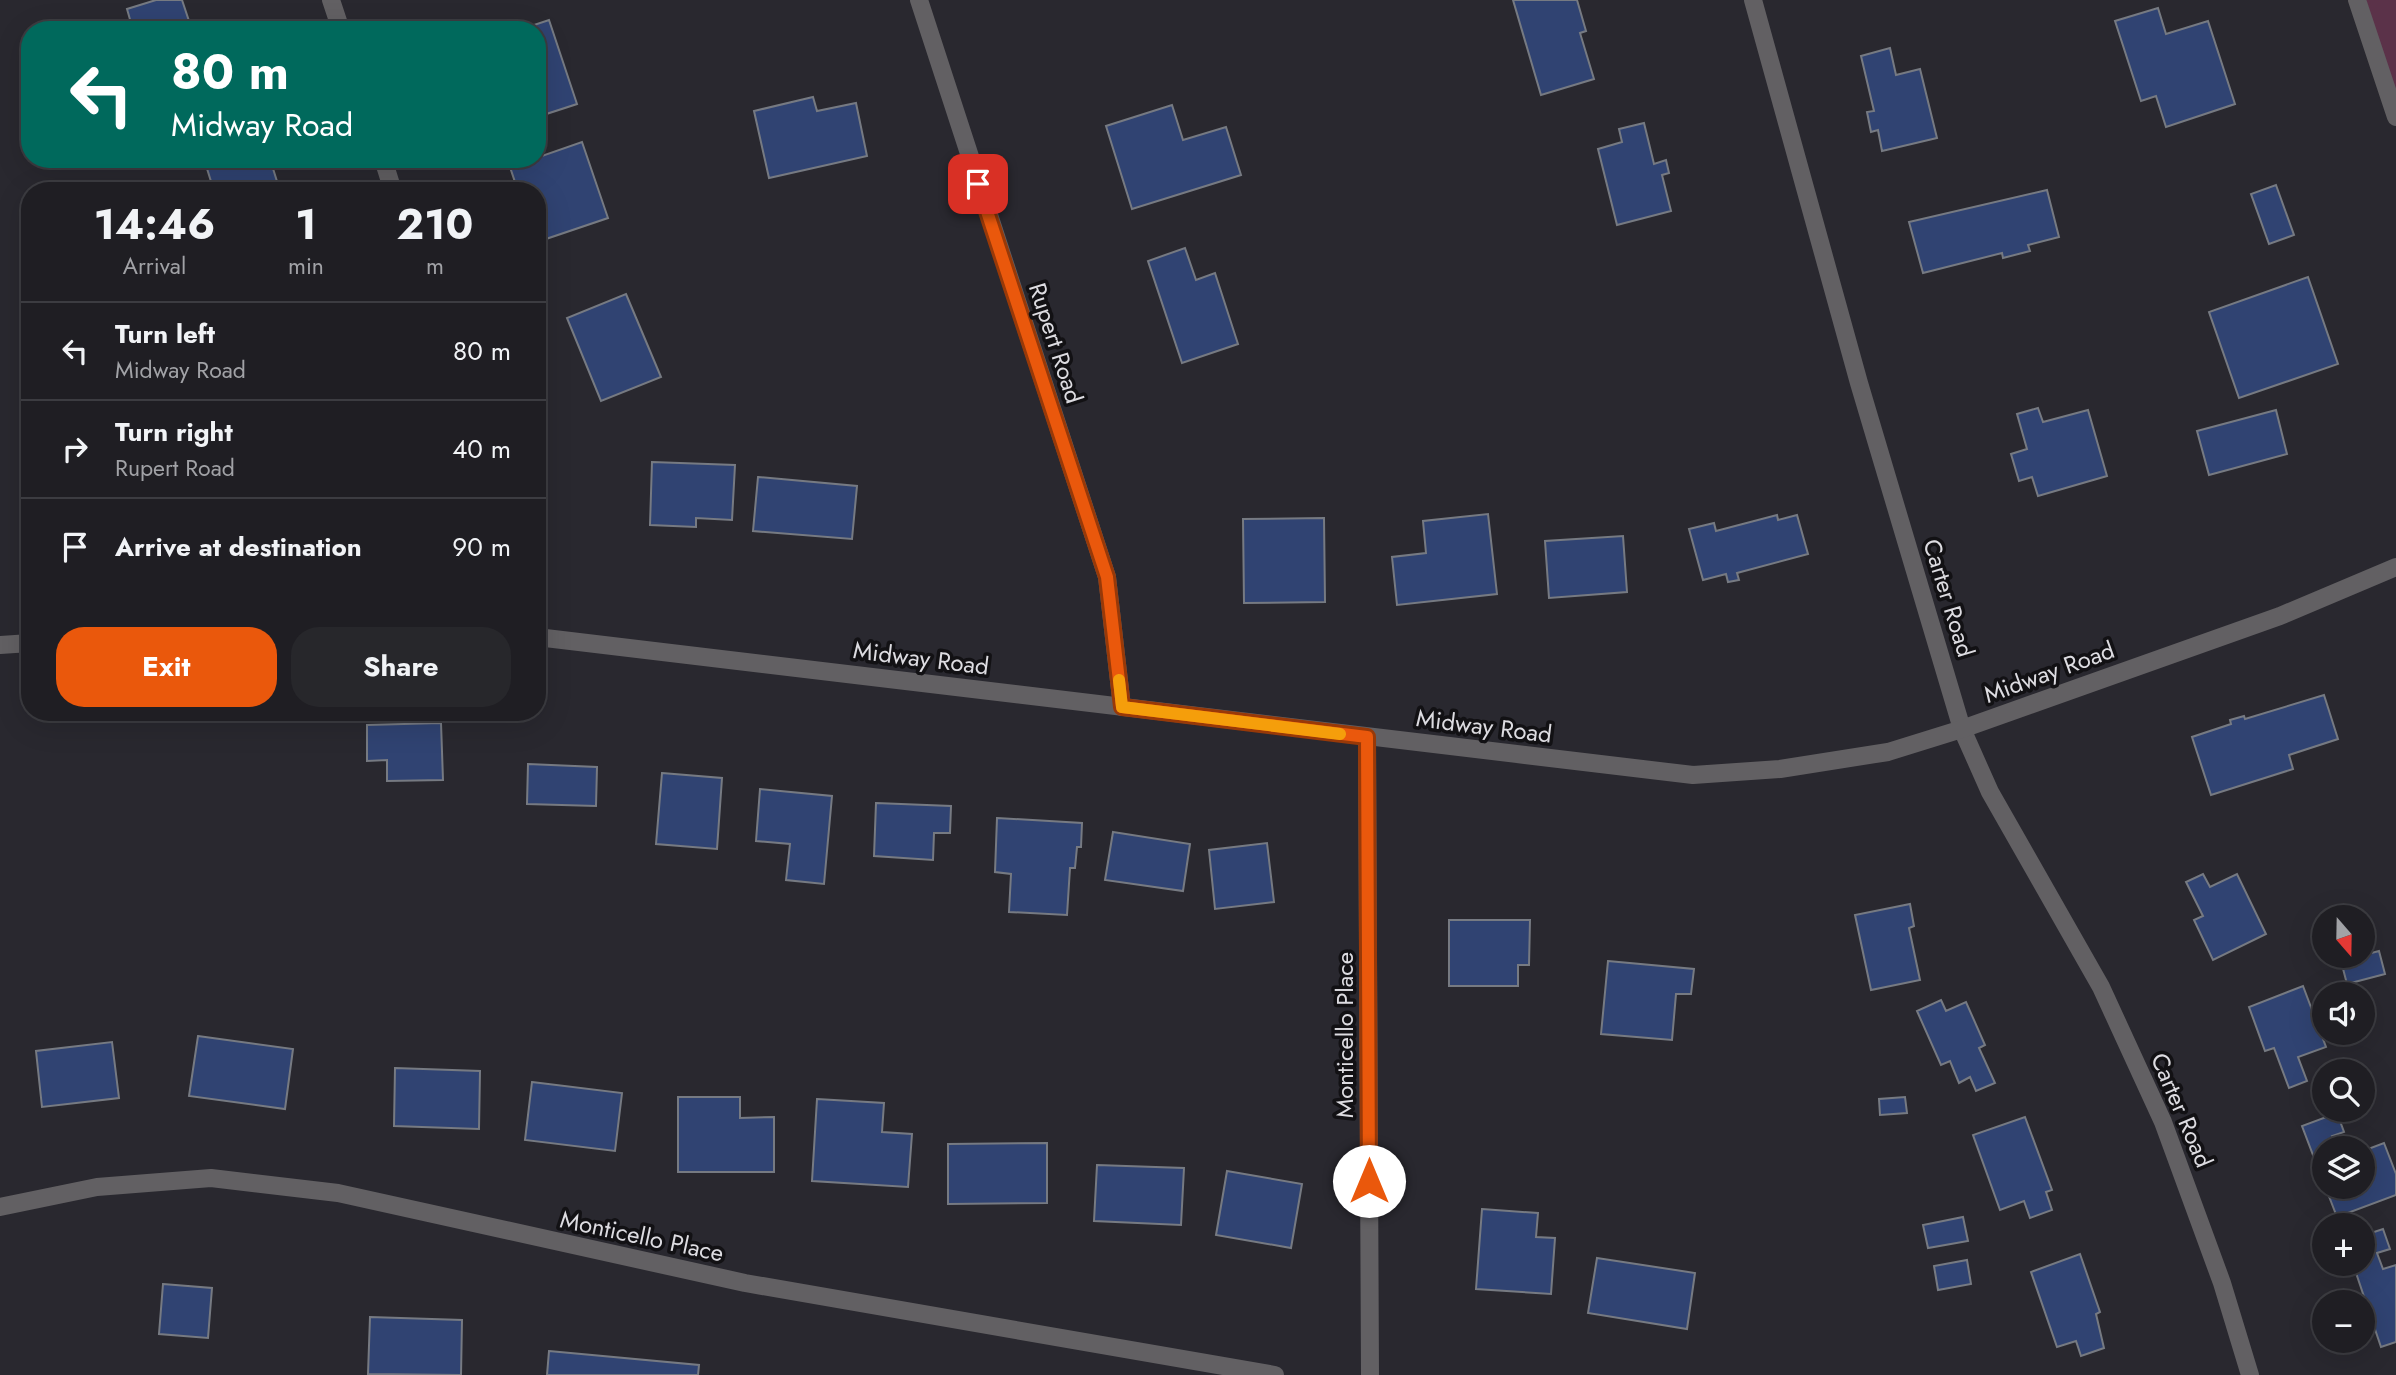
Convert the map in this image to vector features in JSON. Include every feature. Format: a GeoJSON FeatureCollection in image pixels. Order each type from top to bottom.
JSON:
{"type":"FeatureCollection","features":[{"type":"Feature","properties":{"kind":"street"},"geometry":{"type":"LineString","coordinates":[[331,0],[338,21]]}},
{"type":"Feature","properties":{"kind":"street","name":"Rupert Road"},"geometry":{"type":"LineString","coordinates":[[919,0],[1107,577],[1122,707]]}},
{"type":"Feature","properties":{"kind":"street","name":"Carter Road"},"geometry":{"type":"LineString","coordinates":[[1753,0],[1859,383],[1962,729],[1990,792],[2101,987],[2163,1122],[2222,1283],[2250,1375]]}},
{"type":"Feature","properties":{"kind":"street"},"geometry":{"type":"LineString","coordinates":[[2357,0],[2396,117]]}},
{"type":"Feature","properties":{"kind":"street","name":"Midway Road"},"geometry":{"type":"LineString","coordinates":[[546,638],[1693,775],[1780,769],[1888,752],[1962,729],[2280,616],[2396,567]]}},
{"type":"Feature","properties":{"kind":"street"},"geometry":{"type":"LineString","coordinates":[[0,645],[21,644]]}},
{"type":"Feature","properties":{"kind":"street","name":"Monticello Place"},"geometry":{"type":"LineString","coordinates":[[1367,737],[1370,1375]]}},
{"type":"Feature","properties":{"kind":"street","name":"Monticello Place"},"geometry":{"type":"LineString","coordinates":[[0,1207],[97,1186],[211,1178],[338,1193],[745,1283],[1275,1375]]}},
{"type":"Feature","properties":{"kind":"shaded area"},"geometry":{"type":"Polygon","coordinates":[[[2366,0],[2396,0],[2396,94],[2366,0]]]}},
{"type":"Feature","properties":{"kind":"building"},"geometry":{"type":"Polygon","coordinates":[[[156,0],[182,0],[189,21],[130,21],[127,9],[156,0]]]}},
{"type":"Feature","properties":{"kind":"building"},"geometry":{"type":"Polygon","coordinates":[[[1513,0],[1577,0],[1586,31],[1580,33],[1594,79],[1541,95],[1513,0]]]}},
{"type":"Feature","properties":{"kind":"building"},"geometry":{"type":"Polygon","coordinates":[[[2158,8],[2166,34],[2208,21],[2235,104],[2166,127],[2156,96],[2141,101],[2115,21],[2158,8]]]}},
{"type":"Feature","properties":{"kind":"building"},"geometry":{"type":"Polygon","coordinates":[[[549,20],[577,104],[546,114],[546,21],[549,20]]]}},
{"type":"Feature","properties":{"kind":"building"},"geometry":{"type":"Polygon","coordinates":[[[1890,48],[1896,75],[1920,69],[1937,138],[1882,151],[1878,130],[1871,132],[1867,112],[1874,111],[1861,56],[1890,48]]]}},
{"type":"Feature","properties":{"kind":"building"},"geometry":{"type":"Polygon","coordinates":[[[813,97],[817,111],[856,103],[867,156],[769,178],[754,111],[813,97]]]}},
{"type":"Feature","properties":{"kind":"building"},"geometry":{"type":"Polygon","coordinates":[[[1172,105],[1183,140],[1226,127],[1241,175],[1132,209],[1106,126],[1172,105]]]}},
{"type":"Feature","properties":{"kind":"building"},"geometry":{"type":"Polygon","coordinates":[[[1644,123],[1654,164],[1666,160],[1669,173],[1662,175],[1671,211],[1617,225],[1598,149],[1622,142],[1619,129],[1644,123]]]}},
{"type":"Feature","properties":{"kind":"building"},"geometry":{"type":"Polygon","coordinates":[[[582,142],[608,218],[546,239],[546,182],[515,182],[510,168],[546,168],[546,154],[582,142]]]}},
{"type":"Feature","properties":{"kind":"building"},"geometry":{"type":"Polygon","coordinates":[[[207,168],[273,168],[277,182],[211,182],[207,168]]]}},
{"type":"Feature","properties":{"kind":"building"},"geometry":{"type":"Polygon","coordinates":[[[2276,185],[2294,235],[2269,244],[2251,194],[2276,185]]]}},
{"type":"Feature","properties":{"kind":"building"},"geometry":{"type":"Polygon","coordinates":[[[2047,190],[2059,237],[2028,245],[2030,251],[2003,258],[2002,253],[1923,273],[1909,222],[2047,190]]]}},
{"type":"Feature","properties":{"kind":"building"},"geometry":{"type":"Polygon","coordinates":[[[1185,248],[1196,280],[1215,273],[1238,344],[1182,363],[1148,261],[1185,248]]]}},
{"type":"Feature","properties":{"kind":"building"},"geometry":{"type":"Polygon","coordinates":[[[2308,277],[2338,364],[2239,398],[2209,312],[2308,277]]]}},
{"type":"Feature","properties":{"kind":"building"},"geometry":{"type":"Polygon","coordinates":[[[626,294],[661,377],[601,401],[567,318],[626,294]]]}},
{"type":"Feature","properties":{"kind":"building"},"geometry":{"type":"Polygon","coordinates":[[[2038,408],[2043,422],[2088,410],[2107,476],[2038,496],[2032,477],[2019,481],[2011,454],[2027,449],[2017,414],[2038,408]]]}},
{"type":"Feature","properties":{"kind":"building"},"geometry":{"type":"Polygon","coordinates":[[[2276,410],[2287,454],[2209,475],[2197,431],[2276,410]]]}},
{"type":"Feature","properties":{"kind":"building"},"geometry":{"type":"Polygon","coordinates":[[[652,462],[735,465],[732,520],[696,518],[696,527],[650,525],[652,462]]]}},
{"type":"Feature","properties":{"kind":"building"},"geometry":{"type":"Polygon","coordinates":[[[758,477],[857,486],[852,539],[753,531],[758,477]]]}},
{"type":"Feature","properties":{"kind":"building"},"geometry":{"type":"Polygon","coordinates":[[[1488,514],[1497,594],[1397,605],[1392,557],[1426,553],[1423,521],[1488,514]]]}},
{"type":"Feature","properties":{"kind":"building"},"geometry":{"type":"Polygon","coordinates":[[[1777,515],[1778,520],[1797,515],[1808,554],[1737,573],[1739,580],[1728,582],[1726,574],[1703,580],[1689,529],[1714,523],[1716,531],[1777,515]]]}},
{"type":"Feature","properties":{"kind":"building"},"geometry":{"type":"Polygon","coordinates":[[[1324,518],[1325,602],[1244,603],[1243,519],[1324,518]]]}},
{"type":"Feature","properties":{"kind":"building"},"geometry":{"type":"Polygon","coordinates":[[[1623,536],[1627,592],[1549,598],[1545,541],[1623,536]]]}},
{"type":"Feature","properties":{"kind":"building"},"geometry":{"type":"Polygon","coordinates":[[[2324,695],[2338,739],[2289,755],[2293,769],[2211,795],[2192,737],[2231,724],[2230,720],[2244,716],[2245,719],[2324,695]]]}},
{"type":"Feature","properties":{"kind":"building"},"geometry":{"type":"Polygon","coordinates":[[[441,723],[443,780],[387,781],[387,760],[367,761],[367,725],[441,723]]]}},
{"type":"Feature","properties":{"kind":"building"},"geometry":{"type":"Polygon","coordinates":[[[528,764],[597,767],[596,806],[527,804],[528,764]]]}},
{"type":"Feature","properties":{"kind":"building"},"geometry":{"type":"Polygon","coordinates":[[[662,773],[722,778],[717,849],[656,844],[662,773]]]}},
{"type":"Feature","properties":{"kind":"building"},"geometry":{"type":"Polygon","coordinates":[[[760,789],[832,796],[824,884],[786,880],[790,844],[756,841],[760,789]]]}},
{"type":"Feature","properties":{"kind":"building"},"geometry":{"type":"Polygon","coordinates":[[[876,803],[951,806],[950,833],[934,833],[933,860],[874,856],[876,803]]]}},
{"type":"Feature","properties":{"kind":"building"},"geometry":{"type":"Polygon","coordinates":[[[997,818],[1082,823],[1081,847],[1077,847],[1075,868],[1070,868],[1067,915],[1009,912],[1011,874],[995,872],[997,818]]]}},
{"type":"Feature","properties":{"kind":"building"},"geometry":{"type":"Polygon","coordinates":[[[1113,832],[1190,844],[1183,891],[1105,880],[1113,832]]]}},
{"type":"Feature","properties":{"kind":"building"},"geometry":{"type":"Polygon","coordinates":[[[1267,843],[1274,902],[1215,909],[1209,850],[1267,843]]]}},
{"type":"Feature","properties":{"kind":"building"},"geometry":{"type":"Polygon","coordinates":[[[2203,874],[2210,887],[2237,874],[2266,934],[2213,960],[2194,920],[2203,916],[2186,882],[2203,874]]]}},
{"type":"Feature","properties":{"kind":"building"},"geometry":{"type":"Polygon","coordinates":[[[1910,904],[1914,926],[1909,928],[1920,980],[1871,990],[1855,915],[1910,904]]]}},
{"type":"Feature","properties":{"kind":"building"},"geometry":{"type":"Polygon","coordinates":[[[1449,920],[1530,920],[1529,965],[1518,965],[1518,986],[1449,986],[1449,920]]]}},
{"type":"Feature","properties":{"kind":"building"},"geometry":{"type":"Polygon","coordinates":[[[2379,951],[2385,974],[2346,982],[2343,968],[2375,968],[2375,952],[2379,951]]]}},
{"type":"Feature","properties":{"kind":"building"},"geometry":{"type":"Polygon","coordinates":[[[1608,961],[1694,969],[1691,994],[1676,994],[1672,1040],[1601,1034],[1608,961]]]}},
{"type":"Feature","properties":{"kind":"building"},"geometry":{"type":"Polygon","coordinates":[[[2303,986],[2312,1010],[2312,1045],[2326,1047],[2298,1057],[2307,1081],[2289,1088],[2274,1048],[2265,1051],[2249,1007],[2303,986]]]}},
{"type":"Feature","properties":{"kind":"building"},"geometry":{"type":"Polygon","coordinates":[[[1941,1000],[1946,1011],[1966,1002],[1985,1045],[1979,1048],[1995,1083],[1976,1091],[1970,1077],[1959,1083],[1950,1061],[1941,1065],[1917,1011],[1941,1000]]]}},
{"type":"Feature","properties":{"kind":"building"},"geometry":{"type":"Polygon","coordinates":[[[198,1036],[293,1049],[285,1109],[189,1096],[198,1036]]]}},
{"type":"Feature","properties":{"kind":"building"},"geometry":{"type":"Polygon","coordinates":[[[112,1042],[119,1098],[42,1107],[36,1051],[112,1042]]]}},
{"type":"Feature","properties":{"kind":"building"},"geometry":{"type":"Polygon","coordinates":[[[395,1068],[480,1071],[479,1129],[394,1126],[395,1068]]]}},
{"type":"Feature","properties":{"kind":"building"},"geometry":{"type":"Polygon","coordinates":[[[532,1082],[622,1093],[615,1151],[525,1140],[532,1082]]]}},
{"type":"Feature","properties":{"kind":"building"},"geometry":{"type":"Polygon","coordinates":[[[678,1097],[740,1097],[740,1118],[774,1117],[774,1172],[678,1172],[678,1097]]]}},
{"type":"Feature","properties":{"kind":"building"},"geometry":{"type":"Polygon","coordinates":[[[1905,1097],[1907,1113],[1880,1115],[1879,1099],[1905,1097]]]}},
{"type":"Feature","properties":{"kind":"building"},"geometry":{"type":"Polygon","coordinates":[[[817,1099],[884,1103],[882,1132],[912,1134],[908,1187],[812,1181],[817,1099]]]}},
{"type":"Feature","properties":{"kind":"building"},"geometry":{"type":"Polygon","coordinates":[[[2025,1117],[2052,1190],[2046,1192],[2052,1210],[2030,1218],[2024,1201],[2000,1210],[1973,1135],[2025,1117]]]}},
{"type":"Feature","properties":{"kind":"building"},"geometry":{"type":"Polygon","coordinates":[[[2313,1122],[2340,1122],[2344,1132],[2332,1136],[2312,1136],[2312,1152],[2302,1126],[2313,1122]]]}},
{"type":"Feature","properties":{"kind":"building"},"geometry":{"type":"Polygon","coordinates":[[[1047,1143],[1047,1203],[948,1204],[948,1144],[1047,1143]]]}},
{"type":"Feature","properties":{"kind":"building"},"geometry":{"type":"Polygon","coordinates":[[[2384,1143],[2396,1174],[2396,1195],[2348,1213],[2335,1213],[2330,1199],[2375,1199],[2375,1146],[2384,1143]]]}},
{"type":"Feature","properties":{"kind":"building"},"geometry":{"type":"Polygon","coordinates":[[[1097,1165],[1184,1168],[1181,1225],[1094,1221],[1097,1165]]]}},
{"type":"Feature","properties":{"kind":"building"},"geometry":{"type":"Polygon","coordinates":[[[1227,1171],[1302,1184],[1291,1248],[1216,1235],[1227,1171]]]}},
{"type":"Feature","properties":{"kind":"building"},"geometry":{"type":"Polygon","coordinates":[[[1482,1209],[1538,1213],[1536,1237],[1555,1238],[1551,1294],[1476,1289],[1482,1209]]]}},
{"type":"Feature","properties":{"kind":"building"},"geometry":{"type":"Polygon","coordinates":[[[1963,1217],[1968,1241],[1928,1248],[1923,1225],[1963,1217]]]}},
{"type":"Feature","properties":{"kind":"building"},"geometry":{"type":"Polygon","coordinates":[[[2383,1229],[2390,1249],[2377,1253],[2383,1269],[2396,1265],[2396,1342],[2381,1347],[2375,1329],[2375,1290],[2362,1290],[2357,1276],[2375,1276],[2375,1232],[2383,1229]]]}},
{"type":"Feature","properties":{"kind":"building"},"geometry":{"type":"Polygon","coordinates":[[[2080,1254],[2100,1312],[2096,1314],[2104,1348],[2081,1356],[2076,1341],[2057,1347],[2031,1272],[2080,1254]]]}},
{"type":"Feature","properties":{"kind":"building"},"geometry":{"type":"Polygon","coordinates":[[[1597,1258],[1695,1273],[1687,1329],[1588,1313],[1597,1258]]]}},
{"type":"Feature","properties":{"kind":"building"},"geometry":{"type":"Polygon","coordinates":[[[1967,1260],[1971,1284],[1938,1290],[1934,1266],[1967,1260]]]}},
{"type":"Feature","properties":{"kind":"building"},"geometry":{"type":"Polygon","coordinates":[[[163,1284],[212,1288],[208,1338],[159,1334],[163,1284]]]}},
{"type":"Feature","properties":{"kind":"building"},"geometry":{"type":"Polygon","coordinates":[[[370,1317],[462,1320],[461,1375],[368,1374],[370,1317]]]}},
{"type":"Feature","properties":{"kind":"building"},"geometry":{"type":"Polygon","coordinates":[[[549,1351],[699,1365],[698,1375],[547,1375],[549,1351]]]}},
{"type":"Feature","properties":{"kind":"slow traffic"},"geometry":{"type":"LineString","coordinates":[[1119,680],[1122,707],[1340,734]]}},
{"type":"Feature","properties":{"kind":"route"},"geometry":{"type":"LineString","coordinates":[[978,184],[1107,577],[1122,707],[1367,737],[1369,1181]]}}]}
